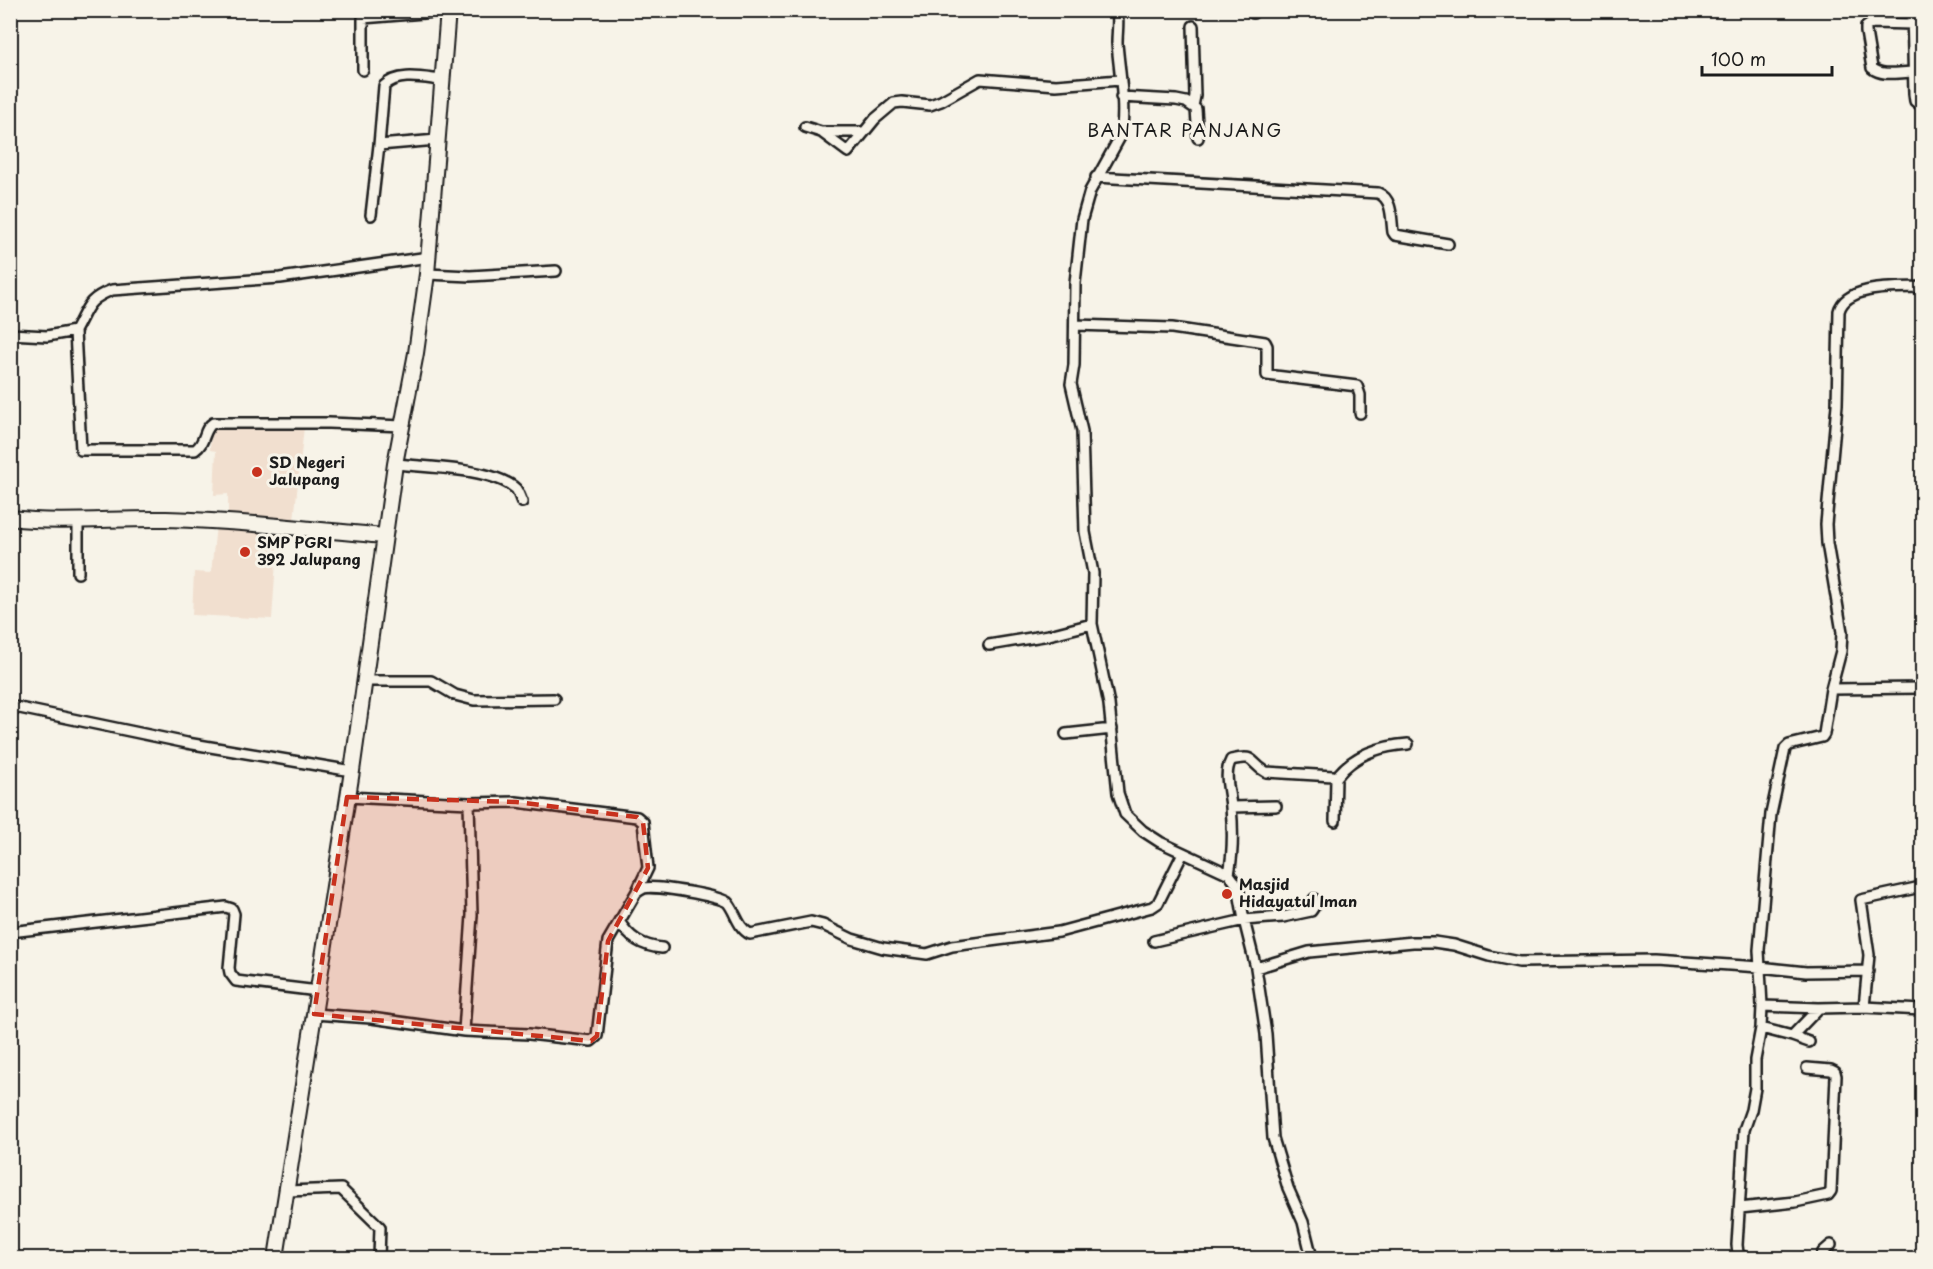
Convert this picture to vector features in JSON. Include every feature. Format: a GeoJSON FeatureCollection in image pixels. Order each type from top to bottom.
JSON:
{"type":"FeatureCollection","features":[{"type":"Feature","properties":{"kind":"street"},"geometry":{"type":"LineString","coordinates":[[1117,10],[1119,80],[1123,117],[1120,137],[1096,177],[1082,219],[1075,283],[1071,384],[1082,431],[1085,532],[1093,573],[1092,624],[1109,704],[1118,793],[1125,814],[1143,831],[1229,874],[1238,886],[1256,968],[1266,1034],[1273,1138],[1285,1181],[1303,1222],[1312,1258]]}},
{"type":"Feature","properties":{"kind":"street"},"geometry":{"type":"LineString","coordinates":[[1912,10],[1915,101],[1923,106]]}},
{"type":"Feature","properties":{"kind":"street"},"geometry":{"type":"LineString","coordinates":[[276,1258],[352,771],[395,464],[427,274],[448,11],[363,18],[363,70]]}},
{"type":"Feature","properties":{"kind":"street"},"geometry":{"type":"LineString","coordinates":[[1912,24],[1872,23],[1866,27],[1866,32],[1874,70],[1881,73],[1913,72]]}},
{"type":"Feature","properties":{"kind":"street"},"geometry":{"type":"LineString","coordinates":[[1193,26],[1195,96],[1193,106]]}},
{"type":"Feature","properties":{"kind":"street"},"geometry":{"type":"LineString","coordinates":[[370,215],[384,86],[396,78],[441,80]]}},
{"type":"Feature","properties":{"kind":"street"},"geometry":{"type":"LineString","coordinates":[[821,132],[848,152],[864,132],[894,103],[930,105],[980,79],[1056,85],[1119,80]]}},
{"type":"Feature","properties":{"kind":"street"},"geometry":{"type":"LineString","coordinates":[[1121,97],[1176,100],[1193,106],[1198,119],[1198,138]]}},
{"type":"Feature","properties":{"kind":"street"},"geometry":{"type":"LineString","coordinates":[[805,127],[821,132],[864,132]]}},
{"type":"Feature","properties":{"kind":"street"},"geometry":{"type":"LineString","coordinates":[[379,145],[437,140]]}},
{"type":"Feature","properties":{"kind":"street"},"geometry":{"type":"LineString","coordinates":[[1096,177],[1378,193],[1384,196],[1389,203],[1395,235],[1449,244]]}},
{"type":"Feature","properties":{"kind":"street"},"geometry":{"type":"LineString","coordinates":[[403,426],[329,423],[213,423],[207,429],[203,443],[195,450],[81,450],[75,331],[89,303],[99,295],[112,290],[280,278],[429,257]]}},
{"type":"Feature","properties":{"kind":"street"},"geometry":{"type":"LineString","coordinates":[[427,274],[470,276],[556,271]]}},
{"type":"Feature","properties":{"kind":"street"},"geometry":{"type":"LineString","coordinates":[[1744,1258],[1738,1253],[1737,1245],[1744,1130],[1755,1088],[1755,1060],[1761,1028],[1760,967],[1771,814],[1785,749],[1789,745],[1824,734],[1831,689],[1841,651],[1840,621],[1826,524],[1837,405],[1839,311],[1841,303],[1853,294],[1890,288],[1923,287]]}},
{"type":"Feature","properties":{"kind":"street"},"geometry":{"type":"LineString","coordinates":[[1075,325],[1172,328],[1265,342],[1267,375],[1357,386],[1360,394],[1360,413]]}},
{"type":"Feature","properties":{"kind":"street"},"geometry":{"type":"LineString","coordinates":[[10,334],[47,336],[75,331]]}},
{"type":"Feature","properties":{"kind":"street"},"geometry":{"type":"LineString","coordinates":[[395,464],[458,470],[490,476],[504,481],[515,489],[522,502]]}},
{"type":"Feature","properties":{"kind":"street"},"geometry":{"type":"LineString","coordinates":[[10,518],[78,521],[178,519],[384,536]]}},
{"type":"Feature","properties":{"kind":"street"},"geometry":{"type":"LineString","coordinates":[[78,521],[78,573]]}},
{"type":"Feature","properties":{"kind":"street"},"geometry":{"type":"LineString","coordinates":[[989,645],[1049,635],[1092,624]]}},
{"type":"Feature","properties":{"kind":"street"},"geometry":{"type":"LineString","coordinates":[[364,681],[431,681],[455,695],[474,700],[554,699]]}},
{"type":"Feature","properties":{"kind":"street"},"geometry":{"type":"LineString","coordinates":[[1831,689],[1923,688]]}},
{"type":"Feature","properties":{"kind":"street"},"geometry":{"type":"LineString","coordinates":[[10,706],[187,743],[352,771]]}},
{"type":"Feature","properties":{"kind":"street"},"geometry":{"type":"LineString","coordinates":[[1066,734],[1112,729]]}},
{"type":"Feature","properties":{"kind":"street"},"geometry":{"type":"LineString","coordinates":[[1335,821],[1336,778],[1348,764],[1387,745],[1408,744]]}},
{"type":"Feature","properties":{"kind":"street"},"geometry":{"type":"LineString","coordinates":[[1229,874],[1232,844],[1227,768],[1231,760],[1248,758],[1254,760],[1260,769],[1266,772],[1285,775],[1318,774],[1336,778]]}},
{"type":"Feature","properties":{"kind":"street"},"geometry":{"type":"LineString","coordinates":[[314,1014],[371,1018],[464,1030],[593,1040],[597,1036],[608,941],[648,868],[643,822],[637,817],[525,803],[469,803],[347,797]]}},
{"type":"Feature","properties":{"kind":"street"},"geometry":{"type":"LineString","coordinates":[[464,1030],[472,915],[469,803]]}},
{"type":"Feature","properties":{"kind":"street"},"geometry":{"type":"LineString","coordinates":[[1231,807],[1276,806]]}},
{"type":"Feature","properties":{"kind":"street"},"geometry":{"type":"LineString","coordinates":[[636,893],[642,888],[657,888],[718,897],[727,902],[744,931],[750,934],[811,922],[823,925],[852,939],[883,948],[927,954],[952,946],[1059,932],[1152,907],[1158,903],[1183,853]]}},
{"type":"Feature","properties":{"kind":"street"},"geometry":{"type":"LineString","coordinates":[[1864,1007],[1869,945],[1864,925],[1862,900],[1916,888]]}},
{"type":"Feature","properties":{"kind":"street"},"geometry":{"type":"LineString","coordinates":[[1154,940],[1244,920],[1283,917],[1311,911],[1315,905],[1314,899]]}},
{"type":"Feature","properties":{"kind":"street"},"geometry":{"type":"LineString","coordinates":[[10,932],[226,907],[232,909],[234,914],[229,968],[236,981],[318,991]]}},
{"type":"Feature","properties":{"kind":"street"},"geometry":{"type":"LineString","coordinates":[[619,921],[636,940],[662,948]]}},
{"type":"Feature","properties":{"kind":"street"},"geometry":{"type":"LineString","coordinates":[[1256,968],[1309,952],[1413,942],[1454,945],[1519,962],[1654,960],[1806,972],[1868,971]]}},
{"type":"Feature","properties":{"kind":"street"},"geometry":{"type":"LineString","coordinates":[[1762,1006],[1923,1010]]}},
{"type":"Feature","properties":{"kind":"street"},"geometry":{"type":"LineString","coordinates":[[1792,1036],[1819,1008]]}},
{"type":"Feature","properties":{"kind":"street"},"geometry":{"type":"LineString","coordinates":[[1761,1028],[1809,1042]]}},
{"type":"Feature","properties":{"kind":"street"},"geometry":{"type":"LineString","coordinates":[[1740,1208],[1795,1202],[1828,1195],[1831,1191],[1836,1076],[1832,1070],[1807,1068]]}},
{"type":"Feature","properties":{"kind":"street"},"geometry":{"type":"LineString","coordinates":[[287,1191],[340,1189],[380,1227],[379,1258]]}},
{"type":"Feature","properties":{"kind":"street"},"geometry":{"type":"LineString","coordinates":[[1821,1258],[1822,1252],[1831,1245]]}},
{"type":"Feature","properties":{"kind":"highlighted area"},"geometry":{"type":"Polygon","coordinates":[[[347,797],[516,802],[637,817],[643,822],[648,868],[608,941],[597,1036],[591,1041],[314,1014],[347,797]]]}},
{"type":"Feature","properties":{"kind":"shaded area","name":"SD Negeri Jalupang"},"geometry":{"type":"Polygon","coordinates":[[[304,427],[294,520],[228,516],[228,494],[214,495],[216,451],[210,450],[211,429],[304,427]]]}},
{"type":"Feature","properties":{"kind":"shaded area","name":"SMP PGRI 392 Jalupang"},"geometry":{"type":"Polygon","coordinates":[[[216,525],[278,532],[272,619],[192,615],[194,572],[211,573],[216,525]]]}},
{"type":"Feature","properties":{"kind":"place","name":"SD Negeri Jalupang"},"geometry":{"type":"Point","coordinates":[257,472]}},
{"type":"Feature","properties":{"kind":"place","name":"SMP PGRI 392 Jalupang"},"geometry":{"type":"Point","coordinates":[245,552]}},
{"type":"Feature","properties":{"kind":"place","name":"Masjid Hidayatul Iman"},"geometry":{"type":"Point","coordinates":[1227,894]}},
{"type":"Feature","properties":{"kind":"district","name":"BANTAR PANJANG"},"geometry":{"type":"Point","coordinates":[1185,131]}}]}
